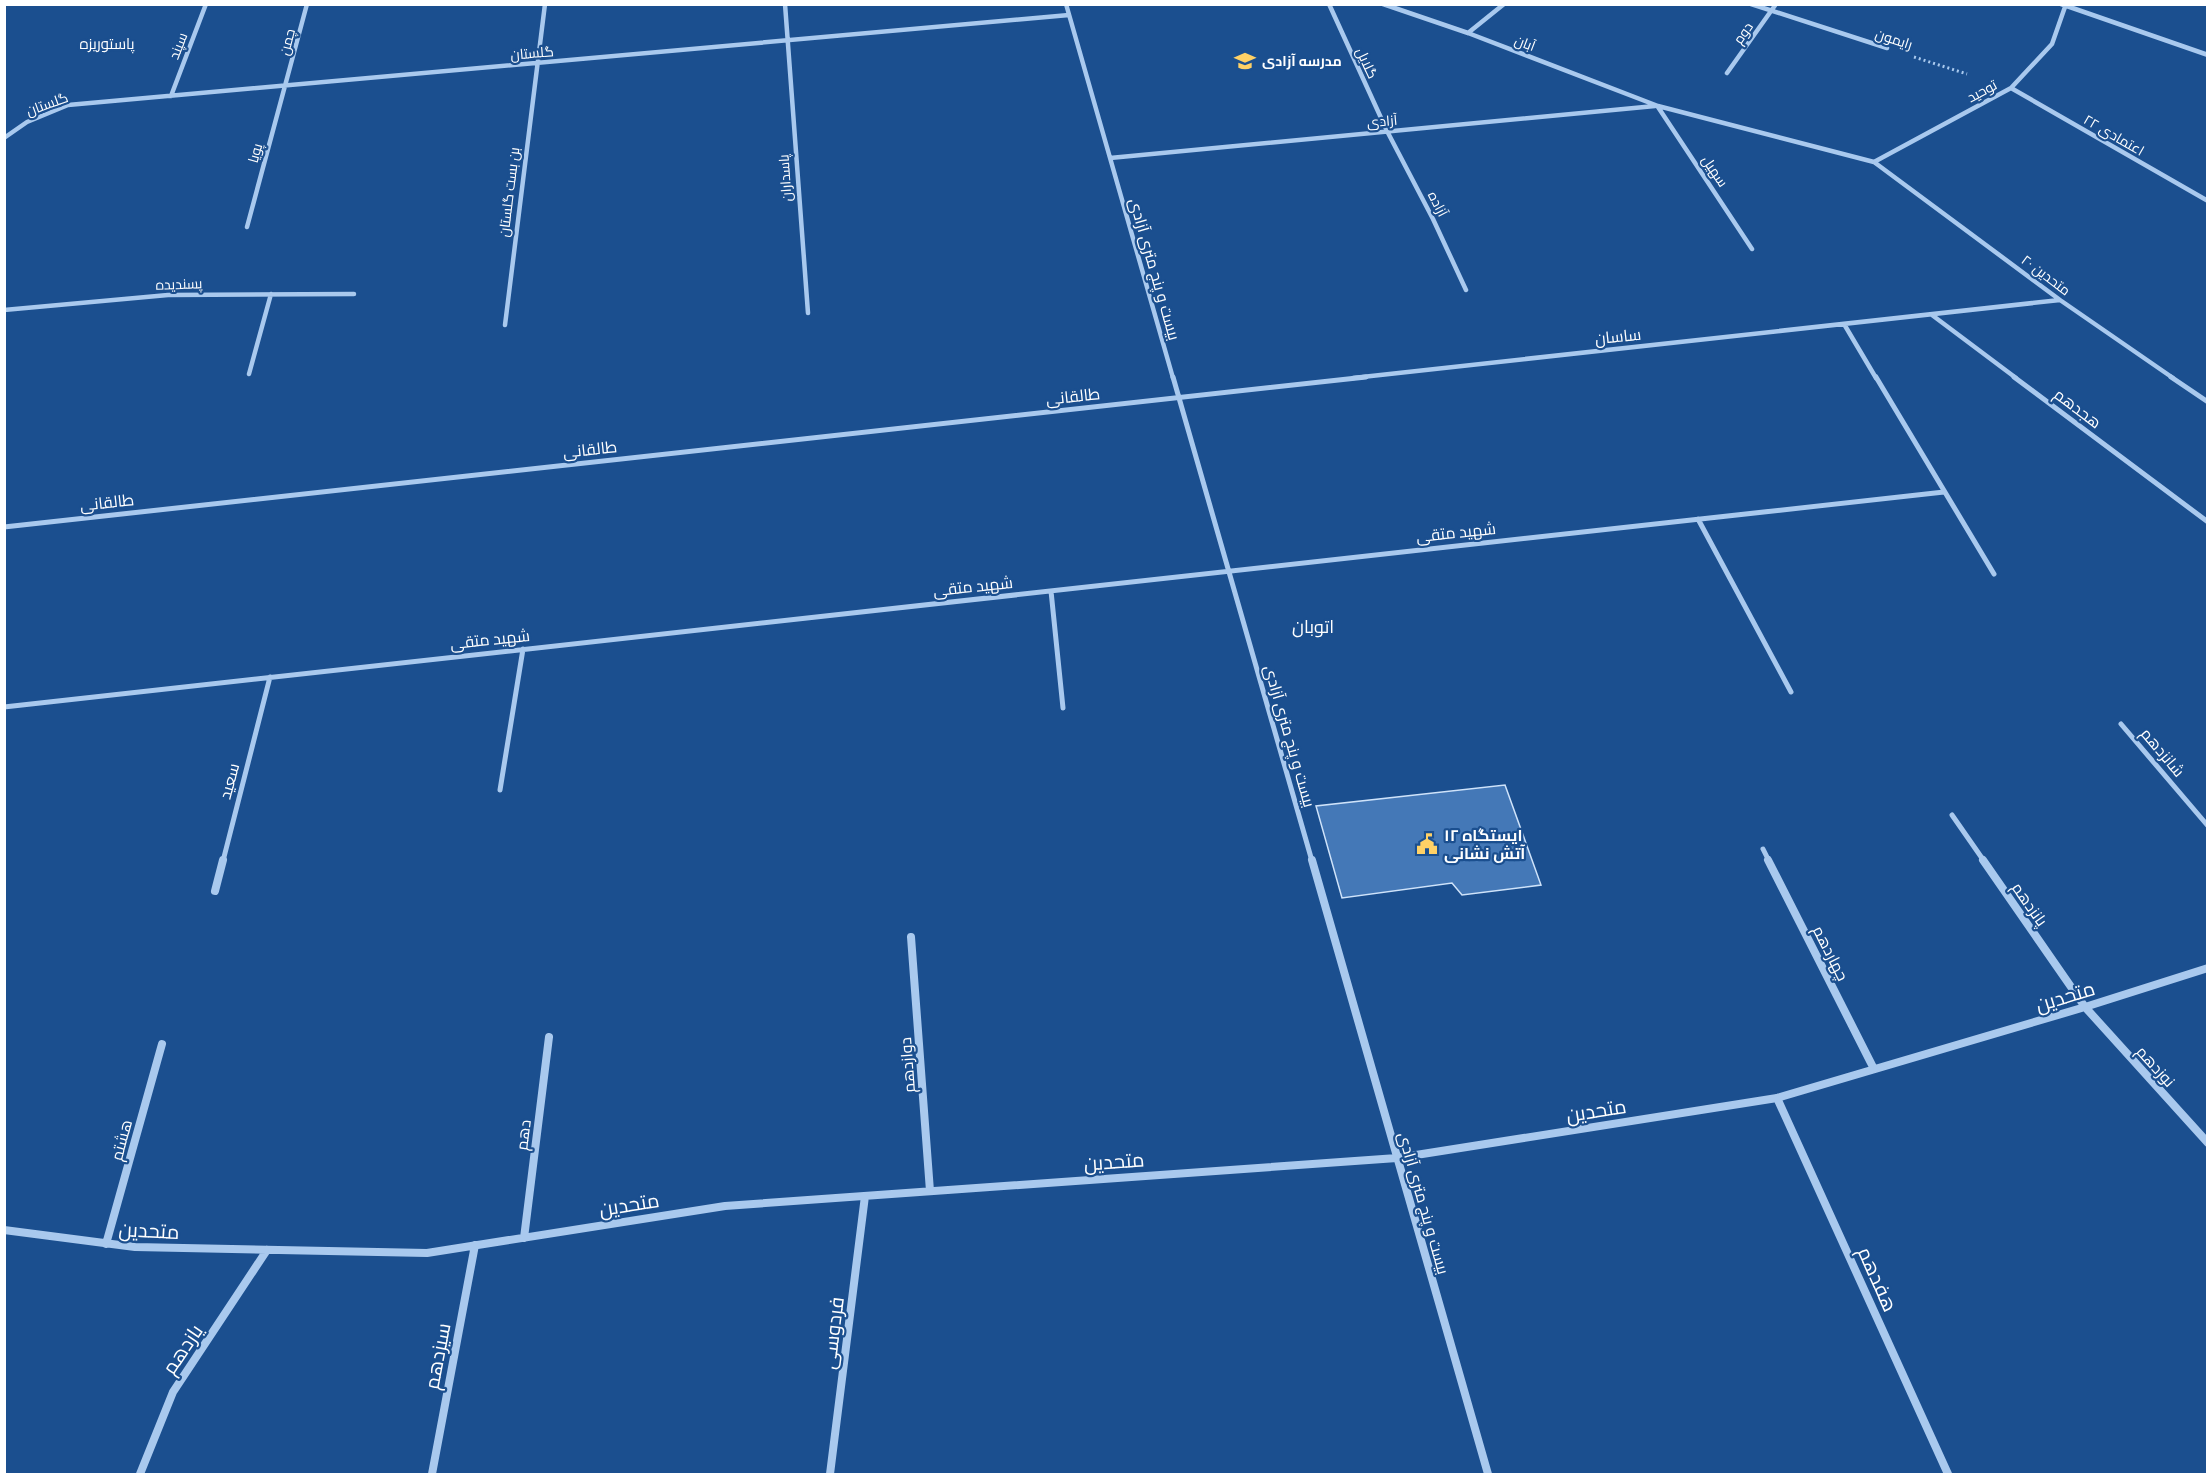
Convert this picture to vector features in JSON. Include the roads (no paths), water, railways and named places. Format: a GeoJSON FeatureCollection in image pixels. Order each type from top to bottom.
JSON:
{"type":"FeatureCollection","features":[{"type":"Feature","properties":{"kind":"street","name":"سپند"},"geometry":{"type":"LineString","coordinates":[[171,96],[206,4]]}},
{"type":"Feature","properties":{"kind":"street","name":"چمن"},"geometry":{"type":"LineString","coordinates":[[286,86],[307,4]]}},
{"type":"Feature","properties":{"kind":"street","name":"بن بست گلستان"},"geometry":{"type":"LineString","coordinates":[[505,325],[545,4]]}},
{"type":"Feature","properties":{"kind":"street","name":"پاسداران"},"geometry":{"type":"LineString","coordinates":[[785,4],[808,313]]}},
{"type":"Feature","properties":{"kind":"street","name":"بیست و پنج متری آزادی"},"geometry":{"type":"LineString","coordinates":[[1066,4],[1488,1474]]}},
{"type":"Feature","properties":{"kind":"street","name":"گلایل"},"geometry":{"type":"LineString","coordinates":[[1329,4],[1387,131]]}},
{"type":"Feature","properties":{"kind":"street","name":"آبان"},"geometry":{"type":"LineString","coordinates":[[1383,4],[1468,33],[1658,106]]}},
{"type":"Feature","properties":{"kind":"street"},"geometry":{"type":"LineString","coordinates":[[1468,33],[1504,4]]}},
{"type":"Feature","properties":{"kind":"street","name":"رایمون"},"geometry":{"type":"LineString","coordinates":[[1751,4],[1887,48]]}},
{"type":"Feature","properties":{"kind":"street","name":"دوم"},"geometry":{"type":"LineString","coordinates":[[1727,73],[1776,4]]}},
{"type":"Feature","properties":{"kind":"street"},"geometry":{"type":"LineString","coordinates":[[2064,5],[2208,55]]}},
{"type":"Feature","properties":{"kind":"street","name":"توحید"},"geometry":{"type":"LineString","coordinates":[[1874,162],[2011,88],[2052,44],[2064,5]]}},
{"type":"Feature","properties":{"kind":"street","name":"گلستان"},"geometry":{"type":"LineString","coordinates":[[4,138],[27,122],[68,105],[1069,15]]}},
{"type":"Feature","properties":{"kind":"street","name":"پویا"},"geometry":{"type":"LineString","coordinates":[[247,227],[286,86]]}},
{"type":"Feature","properties":{"kind":"street","name":"اعتمادی ۲۲"},"geometry":{"type":"LineString","coordinates":[[2011,88],[2208,201]]}},
{"type":"Feature","properties":{"kind":"street","name":"آزادی"},"geometry":{"type":"LineString","coordinates":[[1110,158],[1658,106]]}},
{"type":"Feature","properties":{"kind":"street"},"geometry":{"type":"LineString","coordinates":[[1658,106],[1874,162]]}},
{"type":"Feature","properties":{"kind":"street","name":"سهیل"},"geometry":{"type":"LineString","coordinates":[[1658,106],[1752,249]]}},
{"type":"Feature","properties":{"kind":"street","name":"آزاده"},"geometry":{"type":"LineString","coordinates":[[1387,131],[1433,219],[1466,290]]}},
{"type":"Feature","properties":{"kind":"street","name":"متحدین ۲۰"},"geometry":{"type":"LineString","coordinates":[[1874,162],[2060,300],[2208,402]]}},
{"type":"Feature","properties":{"kind":"street"},"geometry":{"type":"LineString","coordinates":[[249,375],[271,294]]}},
{"type":"Feature","properties":{"kind":"street","name":"پسندیده"},"geometry":{"type":"LineString","coordinates":[[4,310],[168,295],[354,294]]}},
{"type":"Feature","properties":{"kind":"street","name":"ساسان"},"geometry":{"type":"LineString","coordinates":[[1178,398],[2060,300]]}},
{"type":"Feature","properties":{"kind":"street","name":"هجدهم"},"geometry":{"type":"LineString","coordinates":[[1932,315],[2208,522]]}},
{"type":"Feature","properties":{"kind":"street"},"geometry":{"type":"LineString","coordinates":[[1844,324],[1994,574]]}},
{"type":"Feature","properties":{"kind":"street","name":"طالقانی"},"geometry":{"type":"LineString","coordinates":[[4,527],[1178,398]]}},
{"type":"Feature","properties":{"kind":"street","name":"شهید متقی"},"geometry":{"type":"LineString","coordinates":[[4,707],[1944,492]]}},
{"type":"Feature","properties":{"kind":"street"},"geometry":{"type":"LineString","coordinates":[[1698,519],[1791,692]]}},
{"type":"Feature","properties":{"kind":"street"},"geometry":{"type":"LineString","coordinates":[[1051,591],[1063,708]]}},
{"type":"Feature","properties":{"kind":"street"},"geometry":{"type":"LineString","coordinates":[[500,790],[523,649]]}},
{"type":"Feature","properties":{"kind":"street","name":"سعید"},"geometry":{"type":"LineString","coordinates":[[215,891],[270,677]]}},
{"type":"Feature","properties":{"kind":"street","name":"شانزدهم"},"geometry":{"type":"LineString","coordinates":[[2121,724],[2208,826]]}},
{"type":"Feature","properties":{"kind":"street","name":"پانزدهم"},"geometry":{"type":"LineString","coordinates":[[1952,815],[2085,1007]]}},
{"type":"Feature","properties":{"kind":"street","name":"چهاردهم"},"geometry":{"type":"LineString","coordinates":[[1763,849],[1874,1069]]}},
{"type":"Feature","properties":{"kind":"street","name":"دوازدهم"},"geometry":{"type":"LineString","coordinates":[[911,937],[930,1191]]}},
{"type":"Feature","properties":{"kind":"street","name":"متحدین"},"geometry":{"type":"LineString","coordinates":[[4,1230],[135,1247],[426,1253],[726,1206],[1397,1158],[1777,1098],[2085,1007],[2208,968]]}},
{"type":"Feature","properties":{"kind":"street","name":"نوزدهم"},"geometry":{"type":"LineString","coordinates":[[2085,1007],[2208,1143]]}},
{"type":"Feature","properties":{"kind":"street","name":"دهم"},"geometry":{"type":"LineString","coordinates":[[524,1238],[549,1036]]}},
{"type":"Feature","properties":{"kind":"street","name":"هشتم"},"geometry":{"type":"LineString","coordinates":[[106,1244],[162,1044]]}},
{"type":"Feature","properties":{"kind":"street","name":"هفدهم"},"geometry":{"type":"LineString","coordinates":[[1777,1098],[1948,1474]]}},
{"type":"Feature","properties":{"kind":"street","name":"فردوسی"},"geometry":{"type":"LineString","coordinates":[[830,1474],[865,1196]]}},
{"type":"Feature","properties":{"kind":"street","name":"سیزدهم"},"geometry":{"type":"LineString","coordinates":[[432,1474],[475,1245]]}},
{"type":"Feature","properties":{"kind":"street","name":"یازدهم"},"geometry":{"type":"LineString","coordinates":[[140,1474],[173,1392],[267,1250]]}},
{"type":"Feature","properties":{"kind":"place","name":"مدرسه آزادی"},"geometry":{"type":"Point","coordinates":[1245,61]}},
{"type":"Feature","properties":{"kind":"place","name":"ایستگاه ۱۲ آتش نشانی"},"geometry":{"type":"Point","coordinates":[1427,844]}},
{"type":"Feature","properties":{"kind":"district","name":"پاستوریزه"},"geometry":{"type":"Point","coordinates":[107,43]}},
{"type":"Feature","properties":{"kind":"district","name":"اتوبان"},"geometry":{"type":"Point","coordinates":[1313,626]}}]}
